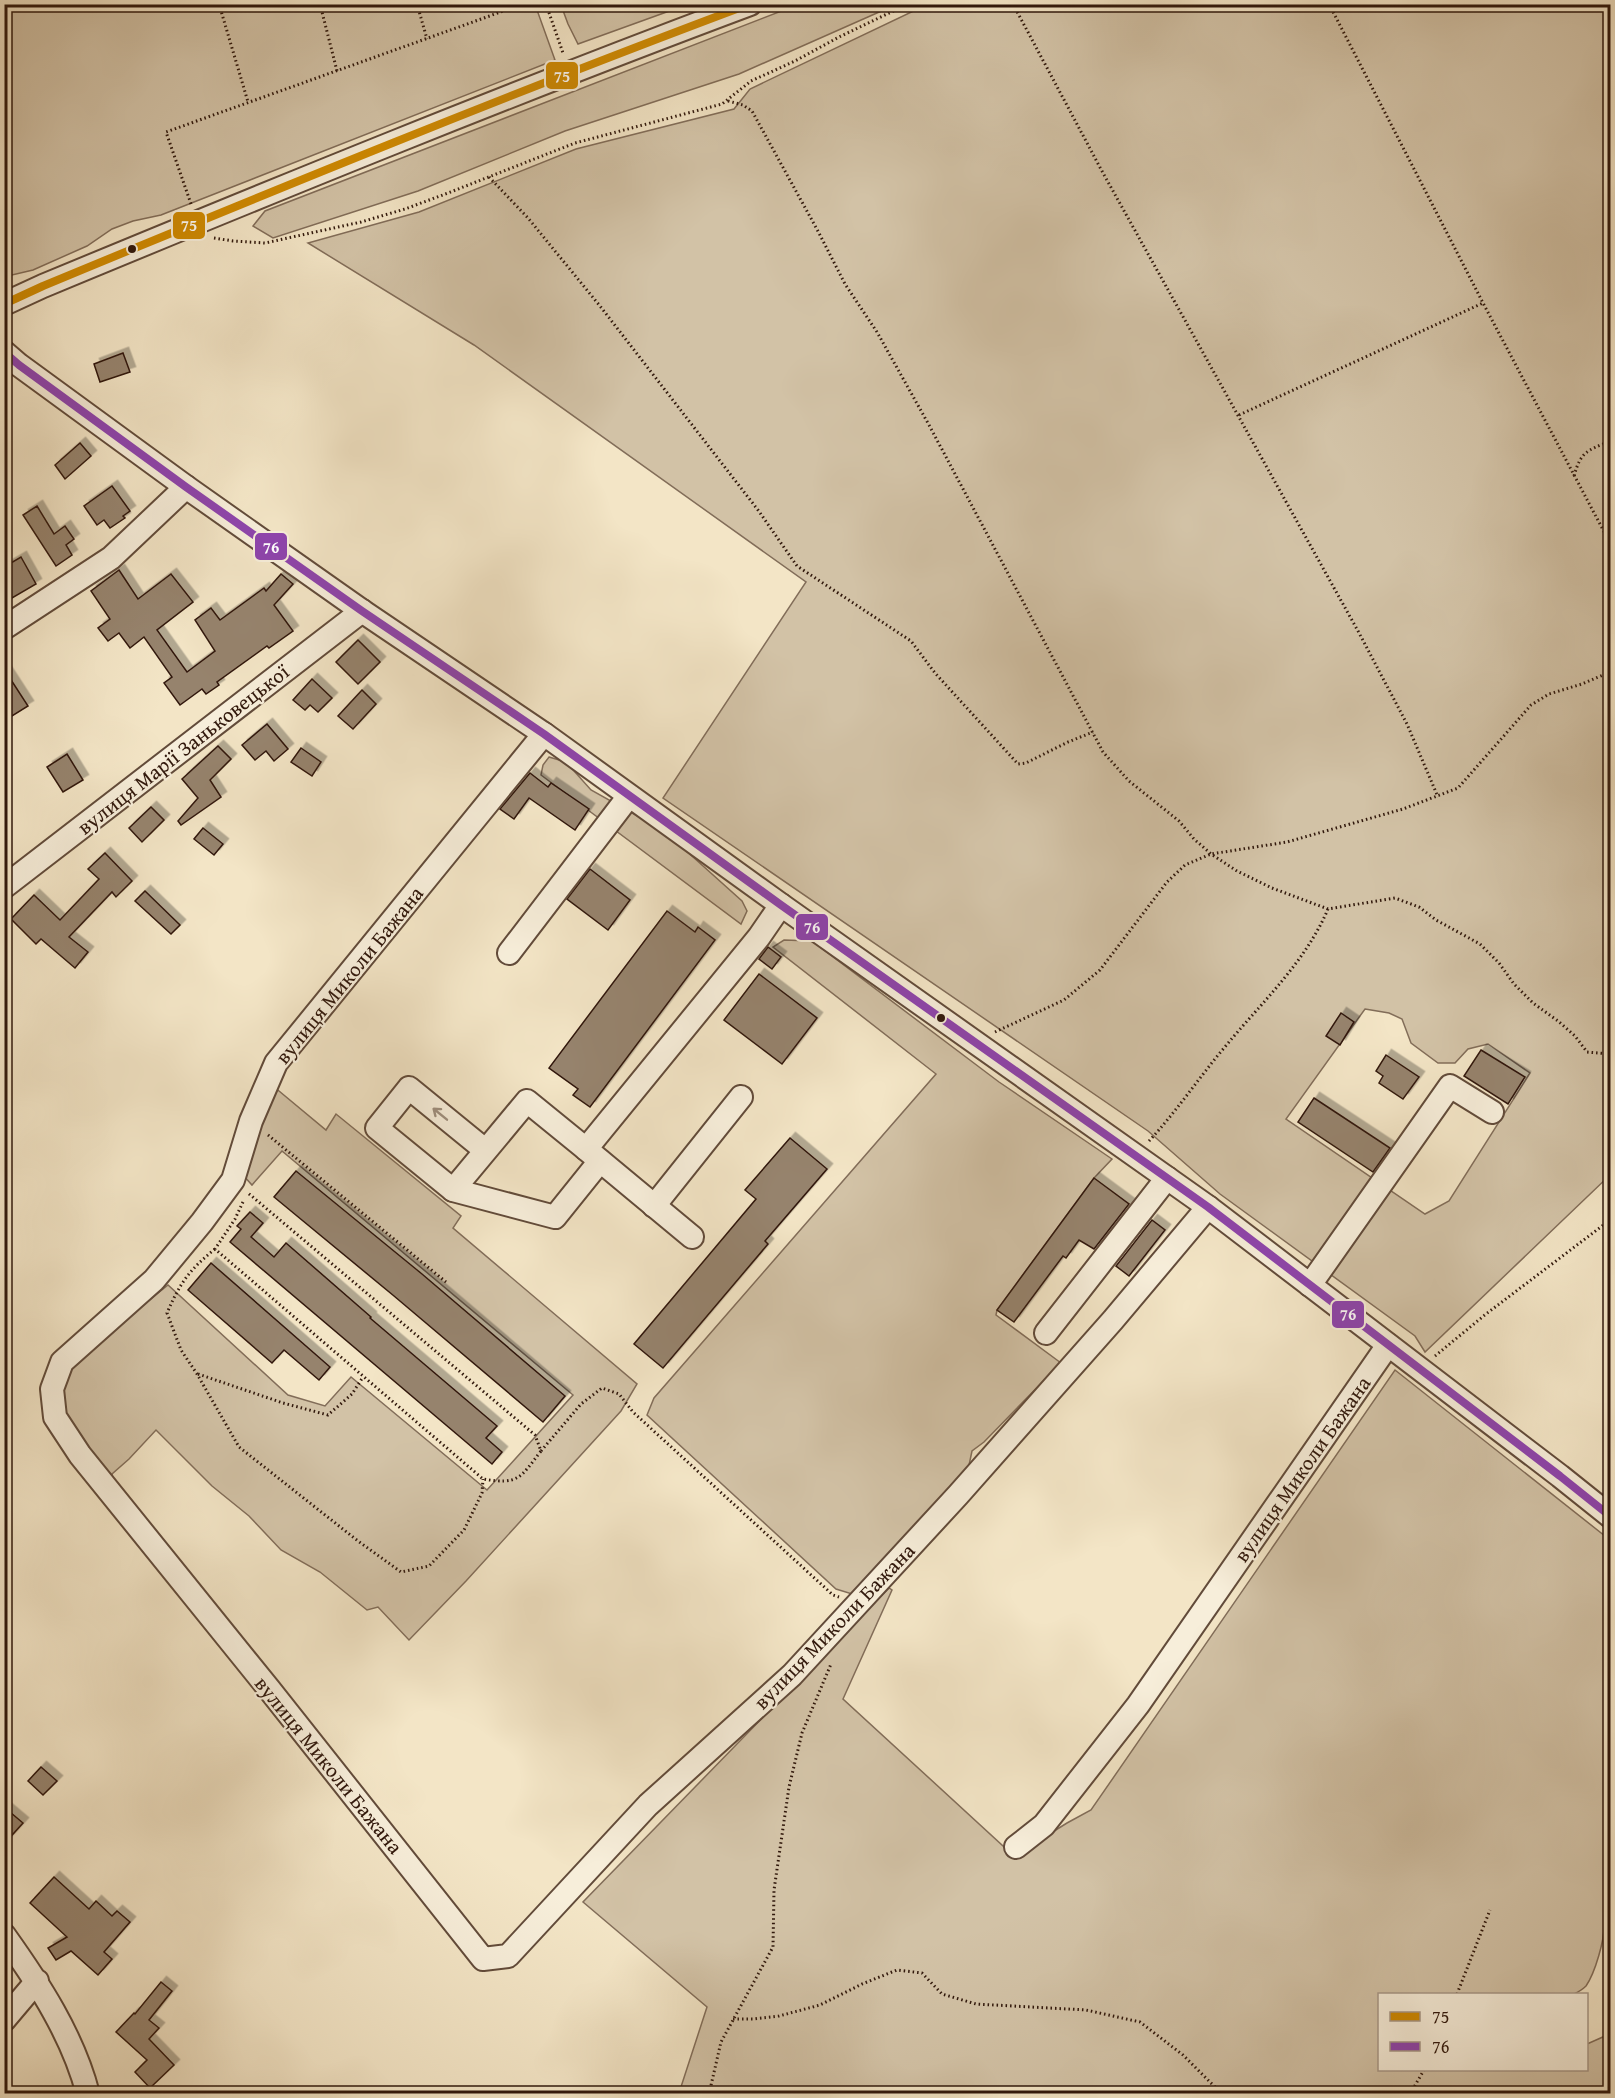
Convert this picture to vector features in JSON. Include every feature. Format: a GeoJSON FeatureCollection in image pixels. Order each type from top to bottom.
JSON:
{"type":"FeatureCollection","features":[{"type":"Feature","properties":{"kind":"street"},"geometry":{"type":"LineString","coordinates":[[4,304],[197,222],[569,72],[750,4]]}},
{"type":"Feature","properties":{"kind":"street"},"geometry":{"type":"LineString","coordinates":[[4,352],[186,487],[362,611],[544,734],[1208,1207],[1611,1516]]}},
{"type":"Feature","properties":{"kind":"street"},"geometry":{"type":"LineString","coordinates":[[4,628],[111,558],[186,487]]}},
{"type":"Feature","properties":{"kind":"street","name":"вулиця Марії Заньковецької"},"geometry":{"type":"LineString","coordinates":[[4,886],[362,611]]}},
{"type":"Feature","properties":{"kind":"street","name":"вулиця Миколи Бажана"},"geometry":{"type":"LineString","coordinates":[[544,734],[276,1063],[251,1121],[233,1180],[202,1222],[154,1280],[62,1362],[52,1389],[55,1417],[80,1455],[483,1959],[508,1956],[648,1805],[792,1675],[966,1487],[1113,1320],[1208,1207]]}},
{"type":"Feature","properties":{"kind":"street"},"geometry":{"type":"LineString","coordinates":[[509,953],[629,796]]}},
{"type":"Feature","properties":{"kind":"street"},"geometry":{"type":"LineString","coordinates":[[485,1150],[409,1089],[377,1128],[453,1190],[555,1217],[593,1155],[781,905]]}},
{"type":"Feature","properties":{"kind":"street"},"geometry":{"type":"LineString","coordinates":[[1310,1285],[1450,1086],[1492,1112]]}},
{"type":"Feature","properties":{"kind":"street"},"geometry":{"type":"LineString","coordinates":[[654,1206],[741,1097]]}},
{"type":"Feature","properties":{"kind":"street"},"geometry":{"type":"LineString","coordinates":[[453,1190],[527,1101],[692,1237]]}},
{"type":"Feature","properties":{"kind":"street"},"geometry":{"type":"LineString","coordinates":[[1046,1333],[1167,1178]]}},
{"type":"Feature","properties":{"kind":"street","name":"вулиця Миколи Бажана"},"geometry":{"type":"LineString","coordinates":[[1016,1847],[1044,1825],[1138,1705],[1388,1345]]}},
{"type":"Feature","properties":{"kind":"street"},"geometry":{"type":"LineString","coordinates":[[4,1935],[37,1981],[80,2064],[88,2094]]}},
{"type":"Feature","properties":{"kind":"street"},"geometry":{"type":"LineString","coordinates":[[4,2020],[37,1981]]}},
{"type":"Feature","properties":{"kind":"path"},"geometry":{"type":"LineString","coordinates":[[219,4],[248,102]]}},
{"type":"Feature","properties":{"kind":"path"},"geometry":{"type":"LineString","coordinates":[[320,4],[337,71]]}},
{"type":"Feature","properties":{"kind":"path"},"geometry":{"type":"LineString","coordinates":[[417,4],[427,39]]}},
{"type":"Feature","properties":{"kind":"path"},"geometry":{"type":"LineString","coordinates":[[523,4],[166,132],[197,222],[210,237],[265,243],[394,213],[575,143],[722,104],[752,81],[908,4]]}},
{"type":"Feature","properties":{"kind":"path"},"geometry":{"type":"LineString","coordinates":[[546,4],[569,72]]}},
{"type":"Feature","properties":{"kind":"path"},"geometry":{"type":"LineString","coordinates":[[1014,4],[1109,183],[1239,415],[1407,724],[1438,797]]}},
{"type":"Feature","properties":{"kind":"path"},"geometry":{"type":"LineString","coordinates":[[1329,4],[1483,303],[1611,543]]}},
{"type":"Feature","properties":{"kind":"path"},"geometry":{"type":"LineString","coordinates":[[727,100],[743,105],[752,111],[845,284],[877,332],[929,425],[1103,752],[1129,781],[1179,821],[1211,854],[1237,871],[1272,888],[1329,909],[1395,898],[1419,907],[1436,920],[1480,944],[1533,1004],[1575,1036],[1587,1052],[1607,1056],[1611,1054]]}},
{"type":"Feature","properties":{"kind":"path"},"geometry":{"type":"LineString","coordinates":[[489,177],[528,218],[614,323],[758,510],[797,566],[911,641],[935,673],[1018,764],[1026,764],[1093,732]]}},
{"type":"Feature","properties":{"kind":"path"},"geometry":{"type":"LineString","coordinates":[[1239,415],[1483,303]]}},
{"type":"Feature","properties":{"kind":"path"},"geometry":{"type":"LineString","coordinates":[[1574,476],[1579,458],[1593,448],[1611,441]]}},
{"type":"Feature","properties":{"kind":"path"},"geometry":{"type":"LineString","coordinates":[[970,1039],[1020,1022],[1064,1000],[1100,970],[1167,882],[1185,865],[1211,854],[1287,842],[1403,809],[1458,788],[1531,705],[1549,694],[1611,672]]}},
{"type":"Feature","properties":{"kind":"path"},"geometry":{"type":"LineString","coordinates":[[1136,1156],[1173,1115],[1224,1048],[1274,993],[1318,933],[1329,909]]}},
{"type":"Feature","properties":{"kind":"path"},"geometry":{"type":"LineString","coordinates":[[251,1121],[446,1282]]}},
{"type":"Feature","properties":{"kind":"path"},"geometry":{"type":"LineString","coordinates":[[483,1479],[482,1493],[464,1530],[429,1566],[401,1572],[239,1447],[181,1350],[167,1313],[178,1287],[197,1264],[215,1249],[235,1219],[247,1192],[535,1435],[541,1451]]}},
{"type":"Feature","properties":{"kind":"path"},"geometry":{"type":"LineString","coordinates":[[1420,1369],[1486,1314],[1611,1219]]}},
{"type":"Feature","properties":{"kind":"path"},"geometry":{"type":"LineString","coordinates":[[215,1249],[483,1479],[505,1483],[521,1476],[581,1404],[602,1388],[619,1394],[633,1412],[833,1595],[857,1604]]}},
{"type":"Feature","properties":{"kind":"path"},"geometry":{"type":"LineString","coordinates":[[197,1374],[282,1403],[328,1415],[352,1394],[363,1376]]}},
{"type":"Feature","properties":{"kind":"path"},"geometry":{"type":"LineString","coordinates":[[709,2094],[721,2042],[772,1947],[774,1890],[789,1786],[802,1733],[834,1658]]}},
{"type":"Feature","properties":{"kind":"path"},"geometry":{"type":"LineString","coordinates":[[1458,1993],[1490,1910]]}},
{"type":"Feature","properties":{"kind":"path"},"geometry":{"type":"LineString","coordinates":[[733,2019],[779,2016],[820,2005],[897,1970],[922,1973],[942,1994],[976,2004],[1086,2010],[1140,2022],[1183,2055],[1222,2094]]}},
{"type":"Feature","properties":{"kind":"path"},"geometry":{"type":"LineString","coordinates":[[1410,2094],[1423,2071]]}},
{"type":"Feature","properties":{"kind":"shaded area"},"geometry":{"type":"Polygon","coordinates":[[[5,4],[551,5],[537,10],[555,60],[161,215],[133,221],[112,229],[87,246],[33,270],[12,275],[4,269],[5,4]]]}},
{"type":"Feature","properties":{"kind":"shaded area"},"geometry":{"type":"Polygon","coordinates":[[[561,4],[686,5],[578,44],[561,4]]]}},
{"type":"Feature","properties":{"kind":"shaded area"},"geometry":{"type":"Polygon","coordinates":[[[797,5],[895,5],[739,74],[565,131],[418,191],[273,238],[253,226],[265,211],[797,5]]]}},
{"type":"Feature","properties":{"kind":"shaded area"},"geometry":{"type":"Polygon","coordinates":[[[926,5],[1610,5],[1610,1175],[1425,1352],[1415,1336],[1220,1194],[1148,1131],[663,798],[806,582],[474,345],[308,243],[419,212],[576,149],[734,109],[750,89],[926,5]],[[1365,1009],[1286,1119],[1425,1214],[1449,1201],[1530,1073],[1488,1044],[1468,1049],[1455,1063],[1438,1063],[1411,1043],[1402,1019],[1389,1013],[1365,1009]]]}},
{"type":"Feature","properties":{"kind":"shaded area"},"geometry":{"type":"Polygon","coordinates":[[[549,757],[566,762],[591,790],[650,823],[683,848],[742,901],[747,911],[741,924],[541,775],[543,765],[549,757]]]}},
{"type":"Feature","properties":{"kind":"shaded area"},"geometry":{"type":"Polygon","coordinates":[[[784,940],[812,941],[999,1082],[1112,1159],[1094,1178],[997,1310],[996,1315],[1061,1363],[984,1442],[972,1451],[968,1470],[852,1594],[836,1589],[647,1415],[654,1398],[936,1074],[773,947],[784,940]]]}},
{"type":"Feature","properties":{"kind":"shaded area"},"geometry":{"type":"Polygon","coordinates":[[[273,1086],[326,1130],[336,1114],[461,1216],[453,1228],[637,1384],[621,1411],[409,1640],[378,1607],[367,1610],[320,1572],[281,1550],[249,1516],[212,1486],[156,1430],[112,1474],[114,1483],[61,1413],[60,1388],[68,1366],[168,1285],[288,1395],[325,1406],[351,1377],[487,1490],[573,1395],[282,1151],[252,1185],[243,1175],[273,1086]]]}},
{"type":"Feature","properties":{"kind":"shaded area"},"geometry":{"type":"Polygon","coordinates":[[[1395,1370],[1610,1540],[1610,1923],[1604,1924],[1601,1947],[1589,1980],[1585,1987],[1576,1993],[1378,1993],[1378,2071],[1588,2071],[1588,2044],[1605,2036],[1610,2031],[1610,2093],[679,2093],[707,2007],[583,1902],[889,1588],[892,1590],[843,1699],[1014,1856],[1091,1810],[1395,1370]]]}},
{"type":"Feature","properties":{"kind":"building"},"geometry":{"type":"Polygon","coordinates":[[[123,353],[130,372],[100,382],[94,364],[123,353]]]}},
{"type":"Feature","properties":{"kind":"building"},"geometry":{"type":"Polygon","coordinates":[[[80,443],[91,456],[65,479],[55,465],[80,443]]]}},
{"type":"Feature","properties":{"kind":"building"},"geometry":{"type":"Polygon","coordinates":[[[112,486],[130,511],[123,516],[125,518],[110,528],[104,520],[97,525],[84,506],[112,486]]]}},
{"type":"Feature","properties":{"kind":"building"},"geometry":{"type":"Polygon","coordinates":[[[37,506],[54,534],[65,526],[74,539],[66,545],[72,555],[56,566],[23,515],[37,506]]]}},
{"type":"Feature","properties":{"kind":"building"},"geometry":{"type":"Polygon","coordinates":[[[21,557],[36,584],[12,598],[4,585],[4,567],[21,557]]]}},
{"type":"Feature","properties":{"kind":"building"},"geometry":{"type":"Polygon","coordinates":[[[119,570],[138,599],[171,574],[193,602],[157,630],[187,672],[215,651],[195,620],[211,608],[220,620],[264,588],[266,591],[281,574],[293,584],[274,605],[293,631],[269,648],[267,646],[217,682],[219,685],[206,694],[202,689],[180,705],[164,683],[172,677],[144,637],[130,648],[119,633],[108,641],[98,628],[110,619],[91,591],[119,570]]]}},
{"type":"Feature","properties":{"kind":"building"},"geometry":{"type":"Polygon","coordinates":[[[358,640],[380,662],[358,684],[336,662],[358,640]]]}},
{"type":"Feature","properties":{"kind":"building"},"geometry":{"type":"Polygon","coordinates":[[[4,669],[28,706],[4,721],[4,669]]]}},
{"type":"Feature","properties":{"kind":"building"},"geometry":{"type":"Polygon","coordinates":[[[312,679],[332,698],[318,712],[310,705],[305,710],[293,700],[312,679]]]}},
{"type":"Feature","properties":{"kind":"building"},"geometry":{"type":"Polygon","coordinates":[[[362,690],[376,704],[353,729],[338,716],[362,690]]]}},
{"type":"Feature","properties":{"kind":"building"},"geometry":{"type":"Polygon","coordinates":[[[267,724],[288,749],[274,761],[266,751],[255,760],[242,745],[267,724]]]}},
{"type":"Feature","properties":{"kind":"building"},"geometry":{"type":"Polygon","coordinates":[[[218,746],[231,759],[210,780],[221,797],[181,825],[178,821],[198,798],[182,779],[218,746]]]}},
{"type":"Feature","properties":{"kind":"building"},"geometry":{"type":"Polygon","coordinates":[[[301,748],[321,762],[312,776],[291,762],[301,748]]]}},
{"type":"Feature","properties":{"kind":"building"},"geometry":{"type":"Polygon","coordinates":[[[67,754],[83,780],[63,792],[47,767],[67,754]]]}},
{"type":"Feature","properties":{"kind":"building"},"geometry":{"type":"Polygon","coordinates":[[[530,773],[548,787],[551,783],[589,809],[575,830],[529,798],[514,819],[500,809],[530,773]]]}},
{"type":"Feature","properties":{"kind":"building"},"geometry":{"type":"Polygon","coordinates":[[[151,807],[164,820],[142,842],[129,828],[151,807]]]}},
{"type":"Feature","properties":{"kind":"building"},"geometry":{"type":"Polygon","coordinates":[[[203,828],[223,844],[214,855],[194,839],[203,828]]]}},
{"type":"Feature","properties":{"kind":"building"},"geometry":{"type":"Polygon","coordinates":[[[105,853],[132,881],[116,897],[112,892],[69,937],[88,952],[75,968],[41,939],[36,944],[11,919],[34,895],[60,920],[99,879],[88,869],[105,853]]]}},
{"type":"Feature","properties":{"kind":"building"},"geometry":{"type":"Polygon","coordinates":[[[590,869],[630,900],[608,930],[567,899],[590,869]]]}},
{"type":"Feature","properties":{"kind":"building"},"geometry":{"type":"Polygon","coordinates":[[[145,891],[180,925],[171,934],[135,901],[145,891]]]}},
{"type":"Feature","properties":{"kind":"building"},"geometry":{"type":"Polygon","coordinates":[[[667,911],[695,932],[698,927],[715,940],[590,1107],[573,1095],[578,1089],[549,1068],[667,911]]]}},
{"type":"Feature","properties":{"kind":"building"},"geometry":{"type":"Polygon","coordinates":[[[768,947],[781,957],[772,969],[759,959],[768,947]]]}},
{"type":"Feature","properties":{"kind":"building"},"geometry":{"type":"Polygon","coordinates":[[[759,974],[817,1018],[782,1064],[724,1020],[759,974]]]}},
{"type":"Feature","properties":{"kind":"building"},"geometry":{"type":"Polygon","coordinates":[[[1341,1013],[1354,1022],[1340,1045],[1326,1036],[1341,1013]]]}},
{"type":"Feature","properties":{"kind":"building"},"geometry":{"type":"Polygon","coordinates":[[[1481,1050],[1525,1077],[1508,1104],[1464,1076],[1481,1050]]]}},
{"type":"Feature","properties":{"kind":"building"},"geometry":{"type":"Polygon","coordinates":[[[1386,1055],[1419,1077],[1403,1099],[1379,1083],[1383,1076],[1376,1071],[1386,1055]]]}},
{"type":"Feature","properties":{"kind":"building"},"geometry":{"type":"Polygon","coordinates":[[[1314,1098],[1390,1148],[1373,1172],[1298,1122],[1314,1098]]]}},
{"type":"Feature","properties":{"kind":"building"},"geometry":{"type":"Polygon","coordinates":[[[790,1138],[827,1169],[765,1241],[768,1244],[663,1368],[634,1344],[756,1199],[745,1190],[790,1138]]]}},
{"type":"Feature","properties":{"kind":"building"},"geometry":{"type":"Polygon","coordinates":[[[296,1171],[422,1274],[565,1396],[543,1422],[274,1197],[296,1171]]]}},
{"type":"Feature","properties":{"kind":"building"},"geometry":{"type":"Polygon","coordinates":[[[1094,1178],[1129,1204],[1094,1249],[1079,1240],[1066,1258],[1063,1256],[1014,1322],[997,1310],[1094,1178]]]}},
{"type":"Feature","properties":{"kind":"building"},"geometry":{"type":"Polygon","coordinates":[[[250,1212],[263,1223],[251,1237],[274,1257],[286,1243],[497,1426],[486,1438],[502,1452],[492,1464],[230,1242],[241,1229],[237,1226],[250,1212]]]}},
{"type":"Feature","properties":{"kind":"building"},"geometry":{"type":"Polygon","coordinates":[[[1152,1220],[1165,1230],[1129,1276],[1116,1266],[1152,1220]]]}},
{"type":"Feature","properties":{"kind":"building"},"geometry":{"type":"Polygon","coordinates":[[[211,1263],[330,1367],[319,1380],[284,1350],[272,1363],[188,1290],[211,1263]]]}},
{"type":"Feature","properties":{"kind":"building"},"geometry":{"type":"Polygon","coordinates":[[[41,1767],[57,1781],[43,1795],[28,1781],[41,1767]]]}},
{"type":"Feature","properties":{"kind":"building"},"geometry":{"type":"Polygon","coordinates":[[[4,1807],[23,1823],[4,1844],[4,1807]]]}},
{"type":"Feature","properties":{"kind":"building"},"geometry":{"type":"Polygon","coordinates":[[[54,1877],[89,1909],[96,1901],[112,1916],[117,1911],[130,1922],[104,1952],[112,1959],[98,1975],[71,1951],[56,1960],[48,1948],[67,1937],[30,1903],[54,1877]]]}},
{"type":"Feature","properties":{"kind":"building"},"geometry":{"type":"Polygon","coordinates":[[[161,1982],[172,1991],[149,2020],[159,2028],[149,2039],[174,2065],[150,2088],[135,2072],[147,2060],[116,2032],[135,2014],[161,1982]]]}},
{"type":"Feature","properties":{"kind":"transit line","name":"75"},"geometry":{"type":"LineString","coordinates":[[4,304],[395,142],[750,4]]}},
{"type":"Feature","properties":{"kind":"transit line","name":"76"},"geometry":{"type":"LineString","coordinates":[[4,352],[186,487],[362,611],[544,734],[1208,1207],[1610,1516]]}}]}
